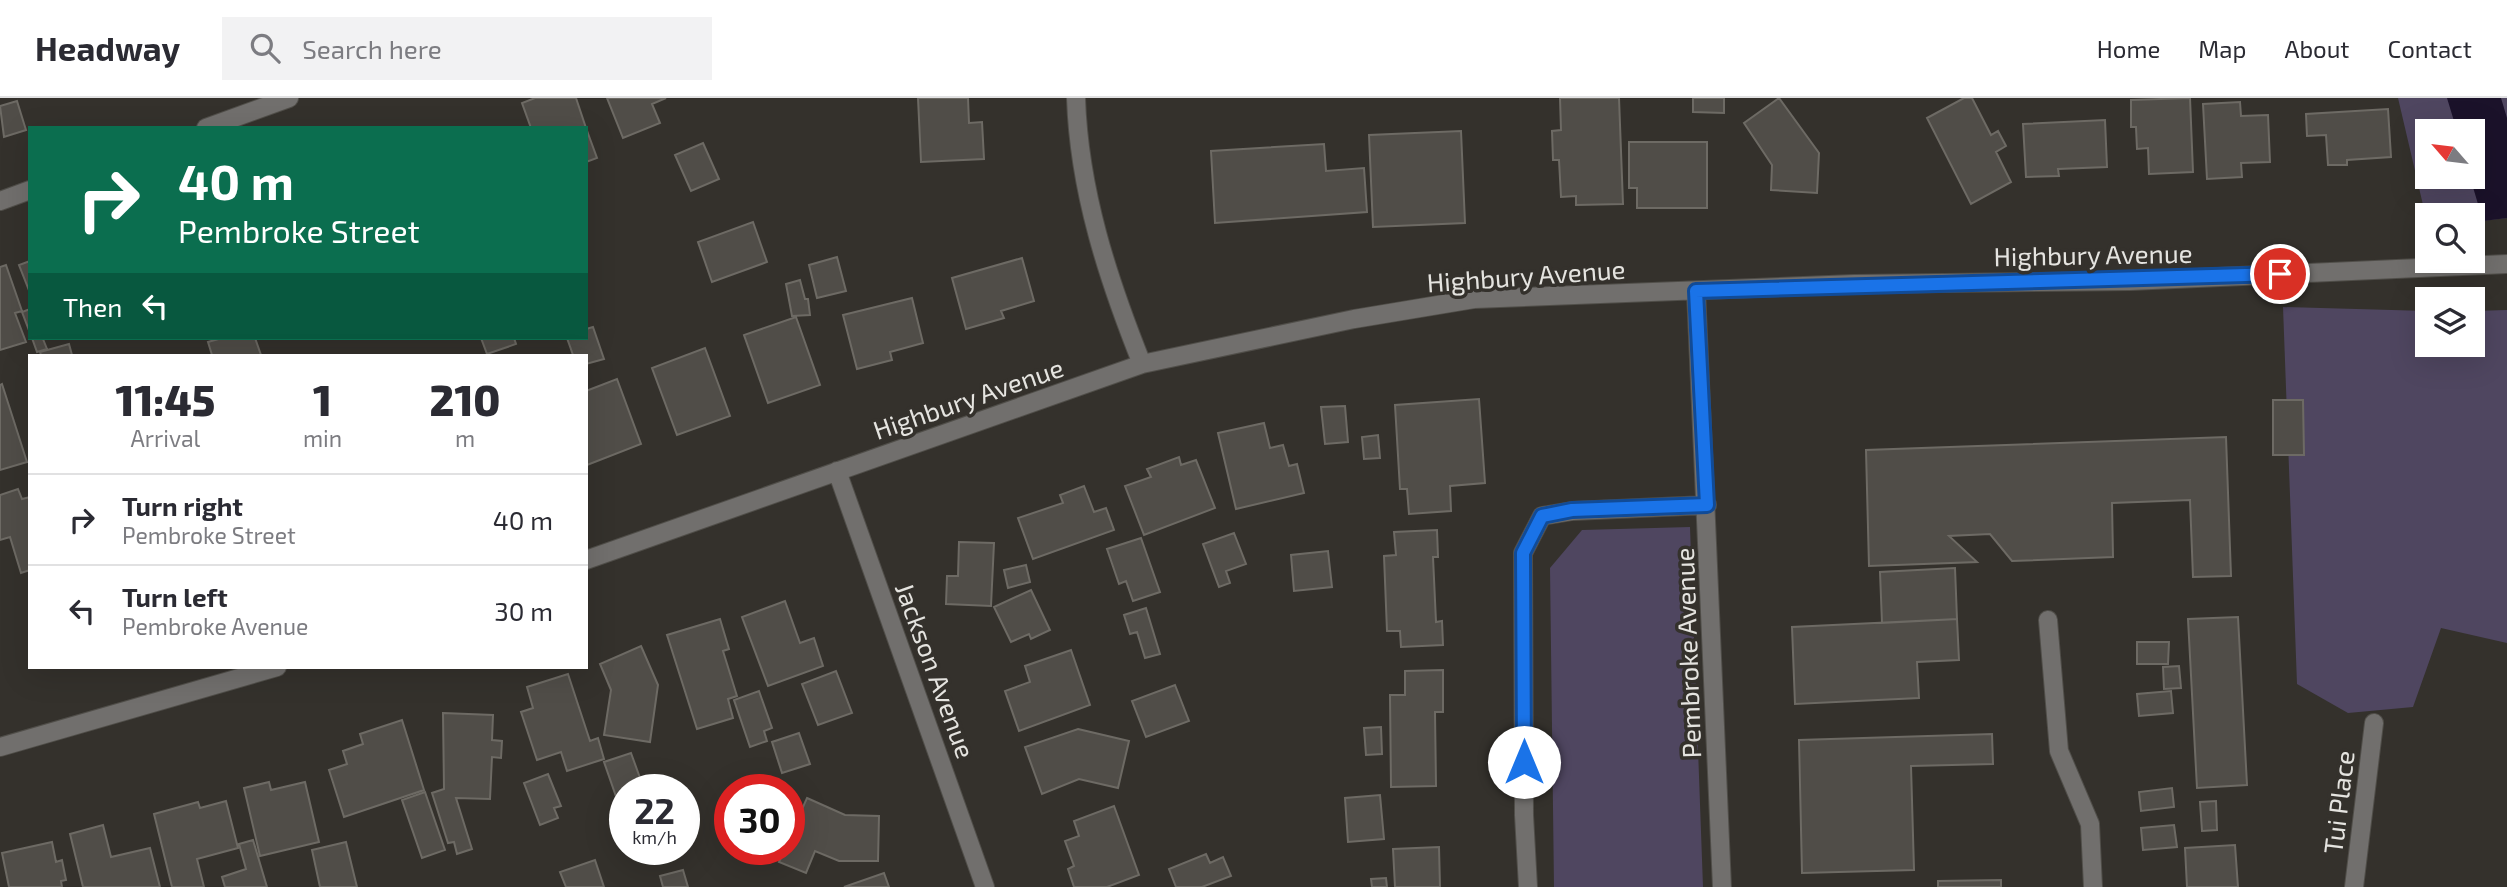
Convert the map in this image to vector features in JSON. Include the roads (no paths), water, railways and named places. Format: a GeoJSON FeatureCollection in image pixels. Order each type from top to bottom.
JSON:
{"type":"FeatureCollection","features":[{"type":"Feature","properties":{"kind":"street"},"geometry":{"type":"LineString","coordinates":[[212,126],[289,98]]}},
{"type":"Feature","properties":{"kind":"street"},"geometry":{"type":"LineString","coordinates":[[1076,98],[1087,193],[1104,262],[1142,364]]}},
{"type":"Feature","properties":{"kind":"street"},"geometry":{"type":"LineString","coordinates":[[0,201],[28,192]]}},
{"type":"Feature","properties":{"kind":"street","name":"Highbury Avenue"},"geometry":{"type":"LineString","coordinates":[[588,559],[1142,364],[1354,318],[1474,299],[1854,285],[2130,281],[2507,264]]}},
{"type":"Feature","properties":{"kind":"street","name":"Pembroke Avenue"},"geometry":{"type":"LineString","coordinates":[[1696,291],[1722,887]]}},
{"type":"Feature","properties":{"kind":"street","name":"Jackson Avenue"},"geometry":{"type":"LineString","coordinates":[[837,471],[985,887]]}},
{"type":"Feature","properties":{"kind":"street"},"geometry":{"type":"LineString","coordinates":[[1528,887],[1524,815],[1523,553],[1542,516],[1572,510],[1707,505]]}},
{"type":"Feature","properties":{"kind":"street"},"geometry":{"type":"LineString","coordinates":[[2048,620],[2059,751],[2090,824],[2093,887]]}},
{"type":"Feature","properties":{"kind":"street"},"geometry":{"type":"LineString","coordinates":[[0,747],[270,669]]}},
{"type":"Feature","properties":{"kind":"street","name":"Tui Place"},"geometry":{"type":"LineString","coordinates":[[2354,887],[2374,723]]}}]}
